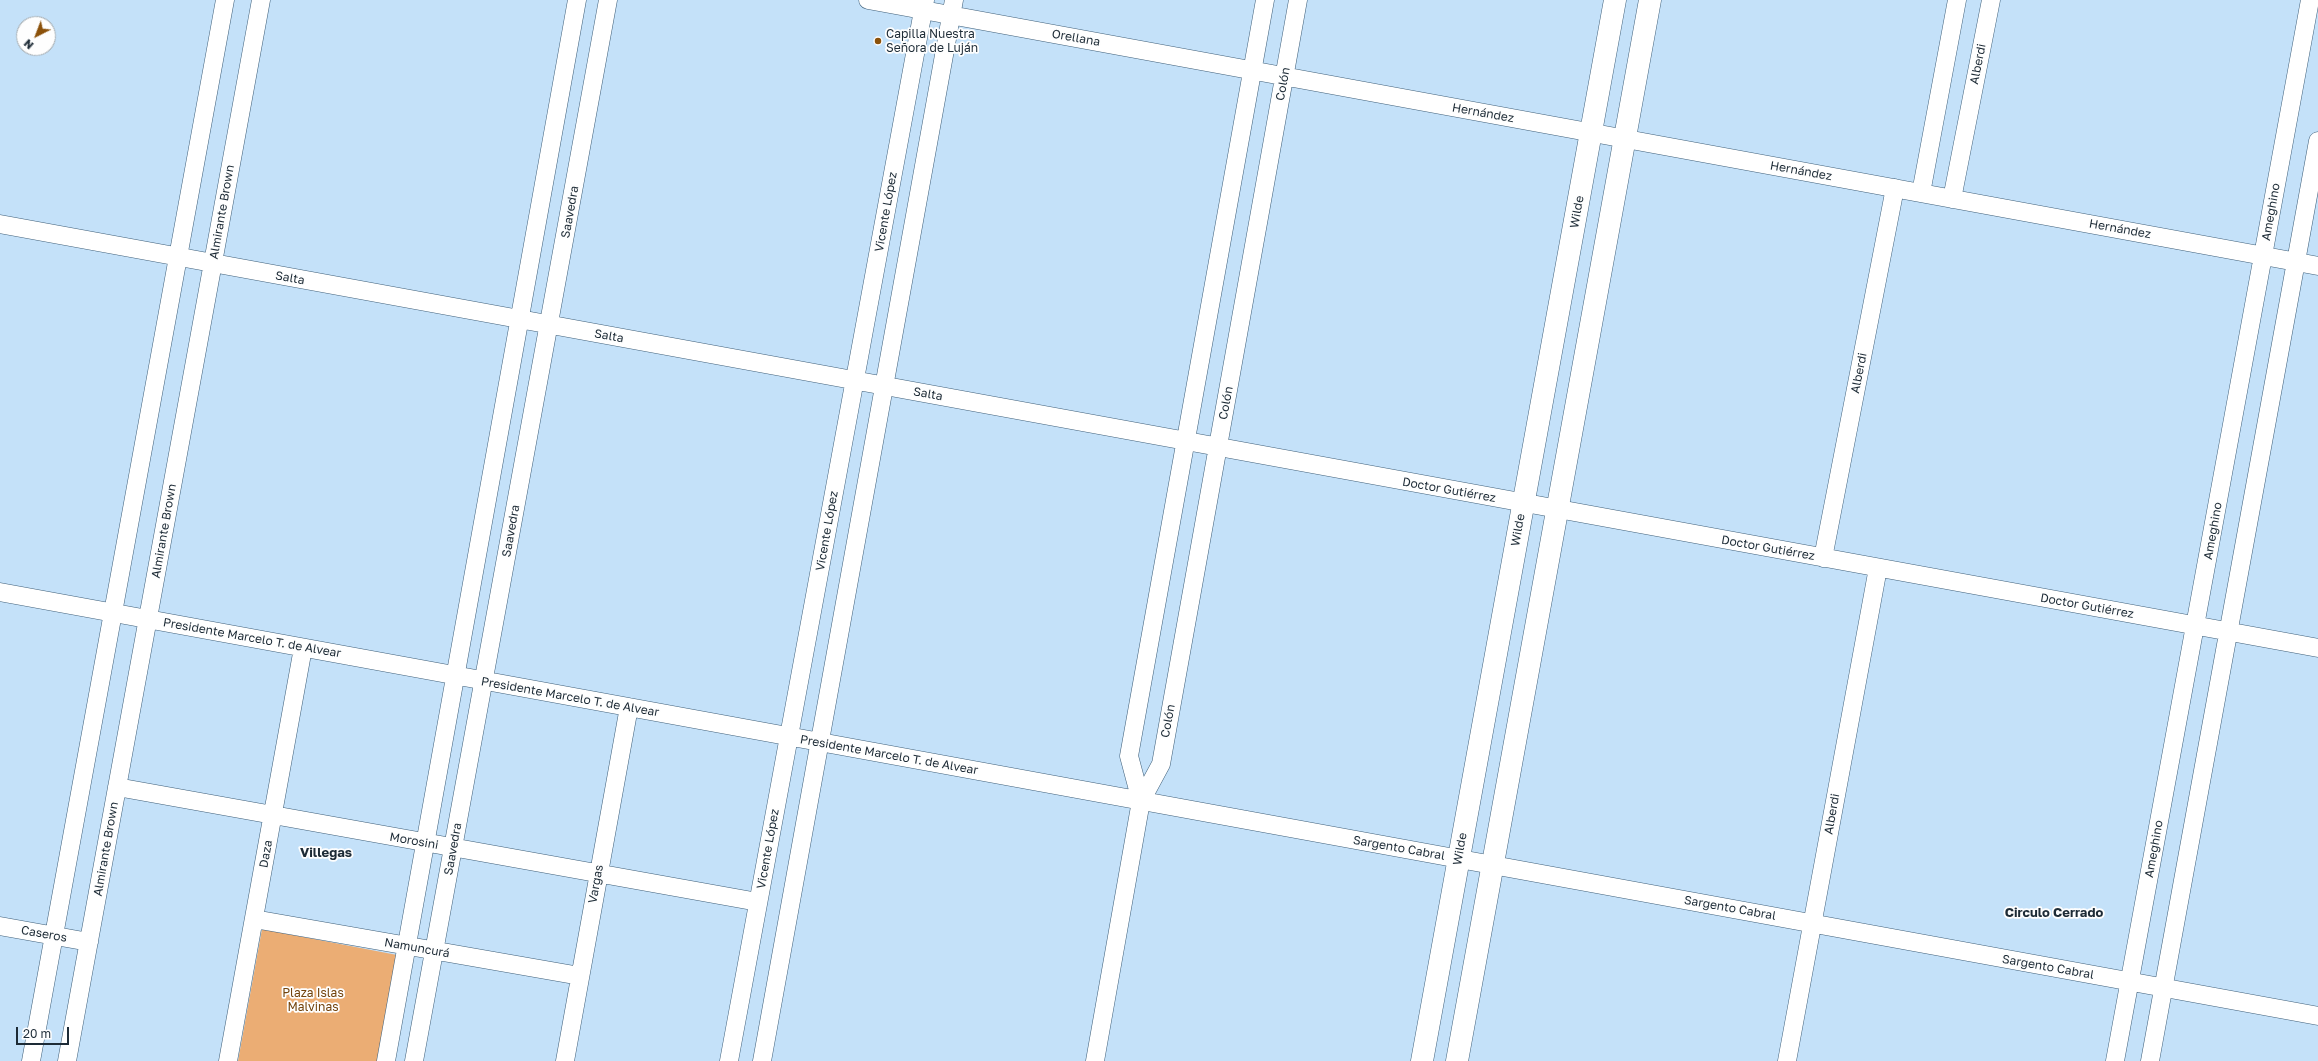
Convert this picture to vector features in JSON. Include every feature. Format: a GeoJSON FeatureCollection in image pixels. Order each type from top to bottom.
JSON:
{"type":"FeatureCollection","features":[{"type":"Feature","properties":{"kind":"street"},"geometry":{"type":"LineString","coordinates":[[31,1061],[225,0]]}},
{"type":"Feature","properties":{"kind":"street","name":"Almirante Brown"},"geometry":{"type":"LineString","coordinates":[[67,1061],[261,0]]}},
{"type":"Feature","properties":{"kind":"street"},"geometry":{"type":"LineString","coordinates":[[386,1061],[577,0]]}},
{"type":"Feature","properties":{"kind":"street","name":"Saavedra"},"geometry":{"type":"LineString","coordinates":[[414,1061],[608,0]]}},
{"type":"Feature","properties":{"kind":"street","name":"Orellana"},"geometry":{"type":"LineString","coordinates":[[868,0],[953,8],[1284,76]]}},
{"type":"Feature","properties":{"kind":"street","name":"Colón"},"geometry":{"type":"LineString","coordinates":[[1141,801],[1129,756],[1266,0]]}},
{"type":"Feature","properties":{"kind":"street","name":"Colón"},"geometry":{"type":"LineString","coordinates":[[1095,1061],[1141,801],[1161,764],[1298,0]]}},
{"type":"Feature","properties":{"kind":"street","name":"Wilde"},"geometry":{"type":"LineString","coordinates":[[1422,1061],[1616,0]]}},
{"type":"Feature","properties":{"kind":"street"},"geometry":{"type":"LineString","coordinates":[[1457,1061],[1650,0]]}},
{"type":"Feature","properties":{"kind":"street"},"geometry":{"type":"LineString","coordinates":[[1921,193],[1957,0]]}},
{"type":"Feature","properties":{"kind":"street","name":"Alberdi"},"geometry":{"type":"LineString","coordinates":[[1952,199],[1991,0]]}},
{"type":"Feature","properties":{"kind":"street","name":"Ameghino"},"geometry":{"type":"LineString","coordinates":[[2116,1061],[2310,0]]}},
{"type":"Feature","properties":{"kind":"street","name":"Vicente López"},"geometry":{"type":"LineString","coordinates":[[729,1061],[924,5]]}},
{"type":"Feature","properties":{"kind":"street"},"geometry":{"type":"LineString","coordinates":[[762,1061],[953,8]]}},
{"type":"Feature","properties":{"kind":"street","name":"Hernández"},"geometry":{"type":"LineString","coordinates":[[1284,76],[2318,266]]}},
{"type":"Feature","properties":{"kind":"street"},"geometry":{"type":"LineString","coordinates":[[2150,1061],[2318,141]]}},
{"type":"Feature","properties":{"kind":"street","name":"Alberdi"},"geometry":{"type":"LineString","coordinates":[[1823,558],[1894,188]]}},
{"type":"Feature","properties":{"kind":"street","name":"Salta"},"geometry":{"type":"LineString","coordinates":[[0,224],[1218,447]]}},
{"type":"Feature","properties":{"kind":"street","name":"Doctor Gutiérrez"},"geometry":{"type":"LineString","coordinates":[[1218,447],[2318,648]]}},
{"type":"Feature","properties":{"kind":"street","name":"Alberdi"},"geometry":{"type":"LineString","coordinates":[[1787,1061],[1878,568]]}},
{"type":"Feature","properties":{"kind":"street","name":"Presidente Marcelo T. de Alvear"},"geometry":{"type":"LineString","coordinates":[[0,592],[1141,801]]}},
{"type":"Feature","properties":{"kind":"street","name":"Daza"},"geometry":{"type":"LineString","coordinates":[[228,1061],[303,648]]}},
{"type":"Feature","properties":{"kind":"street","name":"Vargas"},"geometry":{"type":"LineString","coordinates":[[564,1061],[629,707]]}},
{"type":"Feature","properties":{"kind":"street","name":"Morosini"},"geometry":{"type":"LineString","coordinates":[[117,787],[758,902]]}},
{"type":"Feature","properties":{"kind":"street","name":"Sargento Cabral"},"geometry":{"type":"LineString","coordinates":[[1141,801],[2318,1016]]}},
{"type":"Feature","properties":{"kind":"street","name":"Namuncurá"},"geometry":{"type":"LineString","coordinates":[[254,919],[580,976]]}},
{"type":"Feature","properties":{"kind":"street","name":"Caseros"},"geometry":{"type":"LineString","coordinates":[[0,926],[89,942]]}},
{"type":"Feature","properties":{"kind":"green space","name":"Plaza Islas Malvinas"},"geometry":{"type":"Polygon","coordinates":[[[262,929],[397,955],[377,1061],[238,1061],[262,929]]]}},
{"type":"Feature","properties":{"kind":"place","name":"Capilla Nuestra Señora de Luján"},"geometry":{"type":"Point","coordinates":[878,41]}},
{"type":"Feature","properties":{"kind":"district","name":"Villegas"},"geometry":{"type":"Point","coordinates":[326,853]}},
{"type":"Feature","properties":{"kind":"district","name":"Circulo Cerrado"},"geometry":{"type":"Point","coordinates":[2054,913]}}]}
